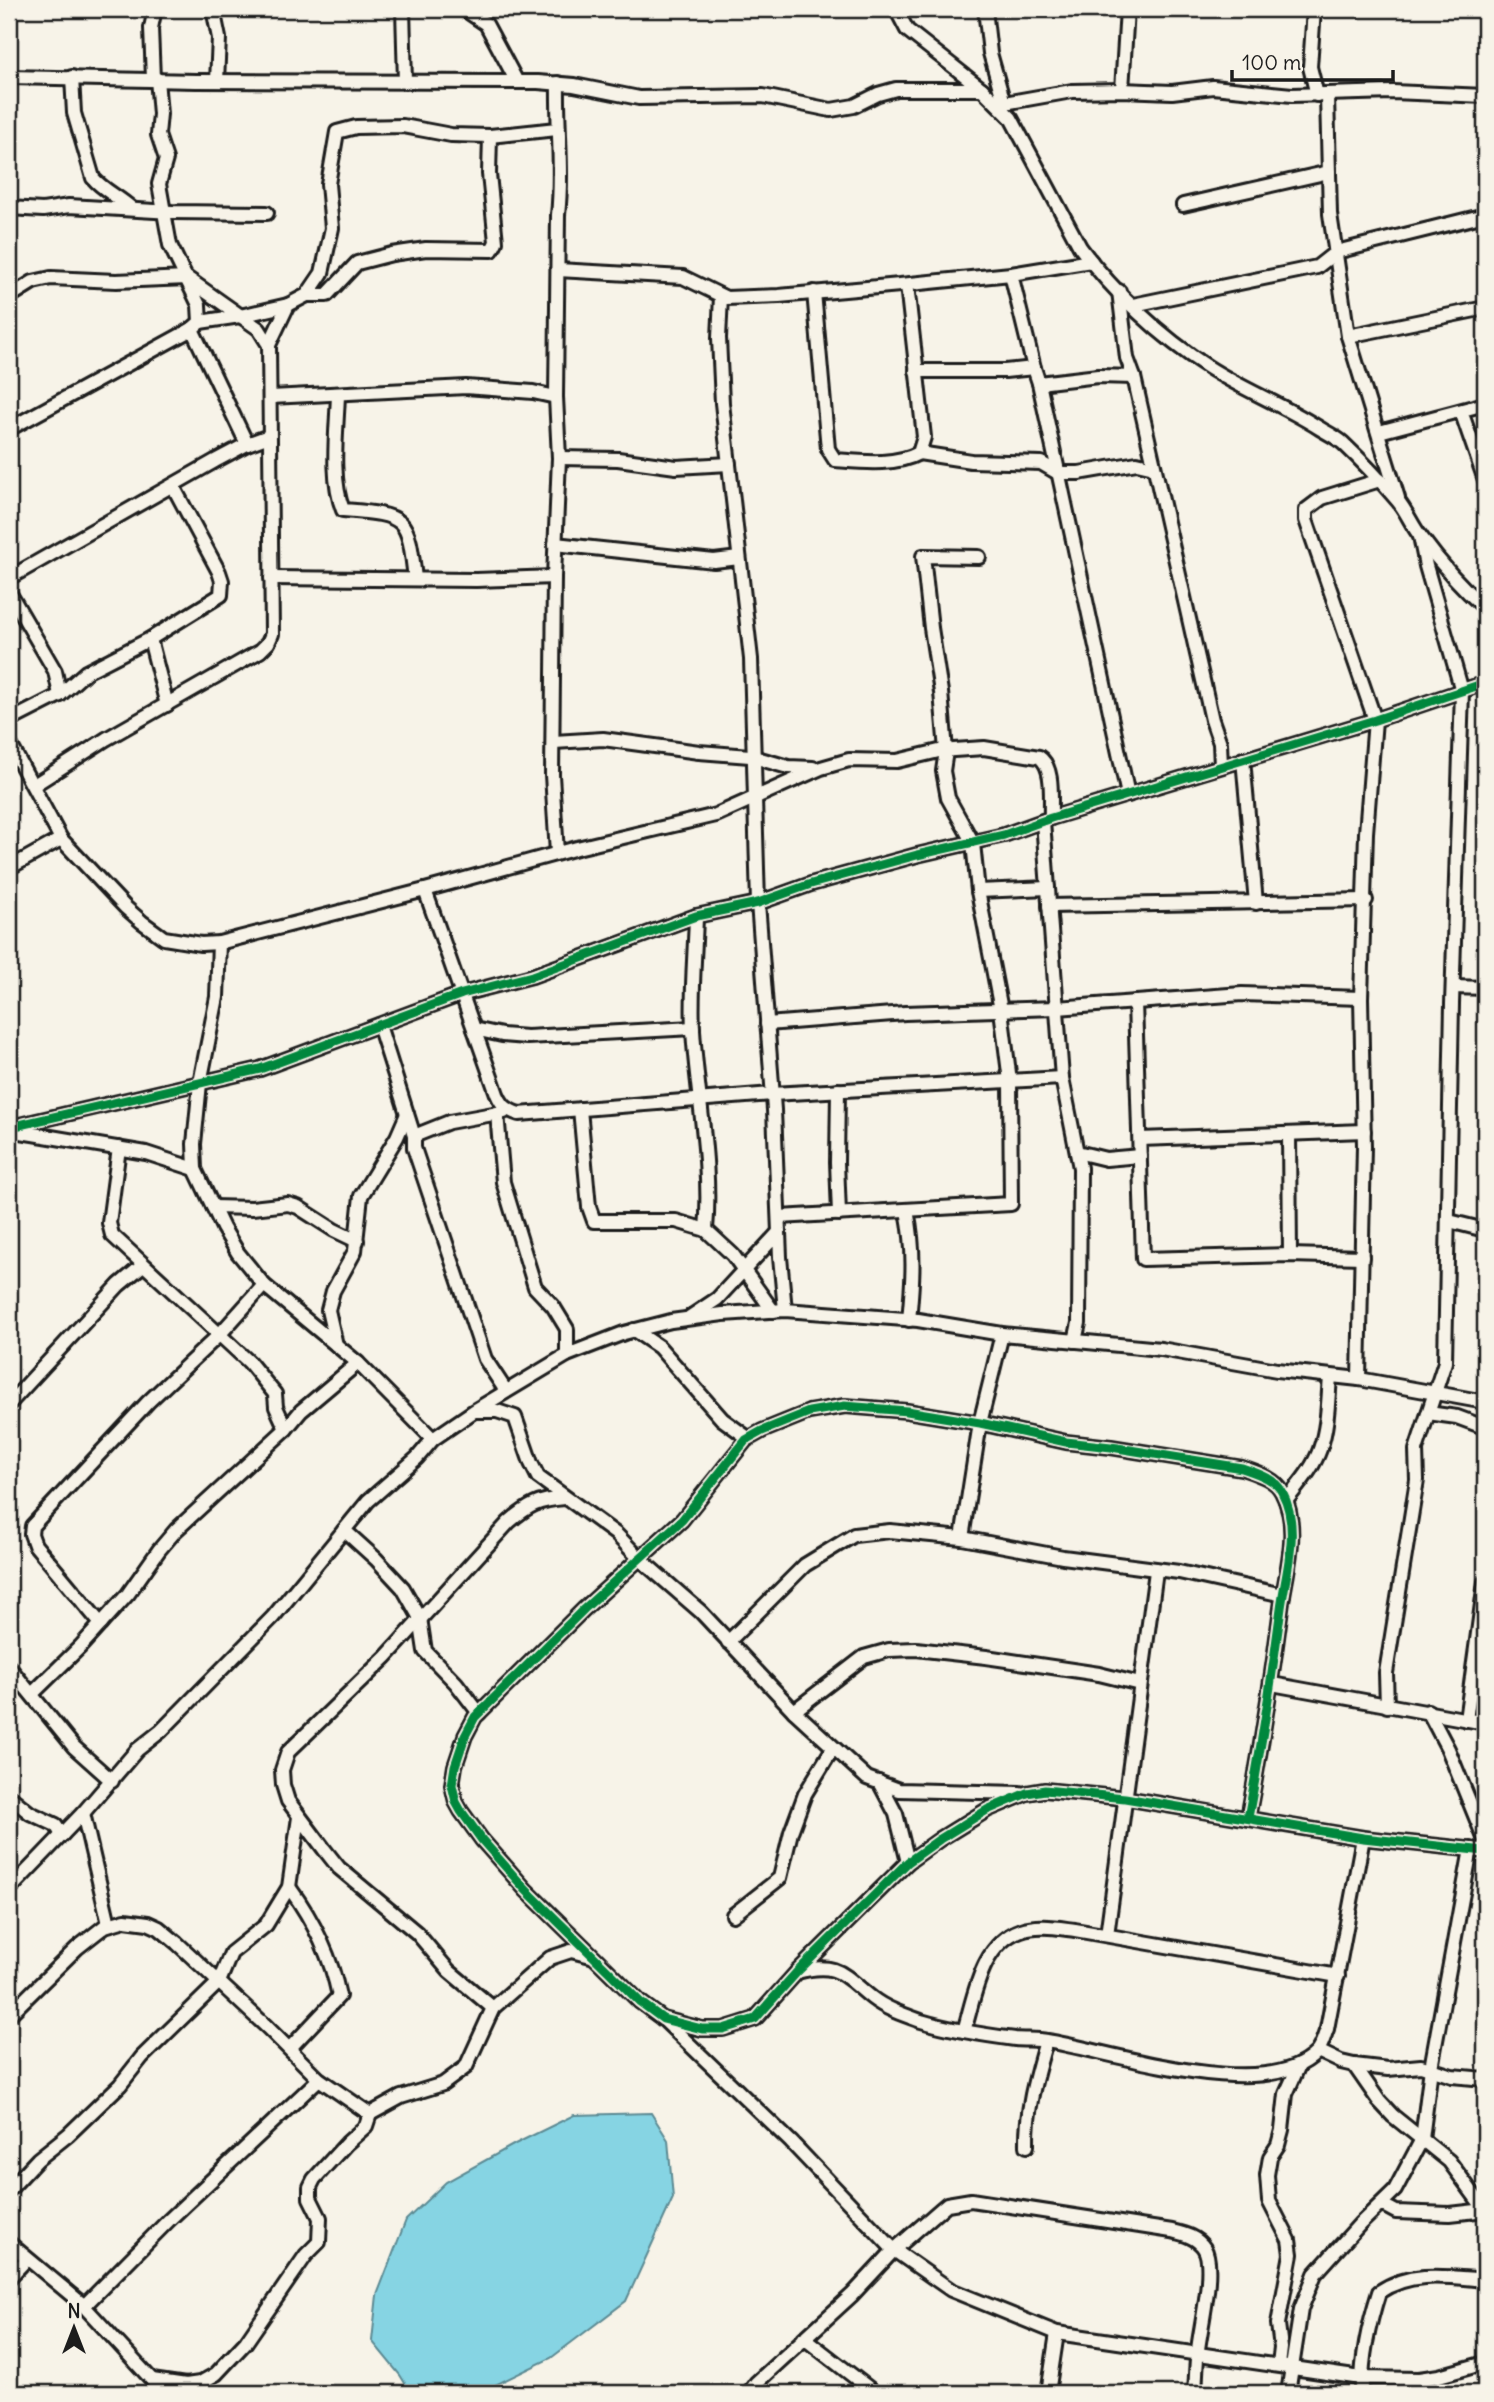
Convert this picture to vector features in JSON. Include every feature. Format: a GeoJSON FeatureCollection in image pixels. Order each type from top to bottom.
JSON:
{"type":"FeatureCollection","features":[{"type":"Feature","properties":{"kind":"street"},"geometry":{"type":"LineString","coordinates":[[155,9],[151,29],[160,114],[158,135],[166,159],[159,184],[170,245],[199,305],[196,325],[247,444]]}},
{"type":"Feature","properties":{"kind":"street"},"geometry":{"type":"LineString","coordinates":[[213,9],[219,38],[217,81]]}},
{"type":"Feature","properties":{"kind":"street"},"geometry":{"type":"LineString","coordinates":[[403,9],[405,82]]}},
{"type":"Feature","properties":{"kind":"street"},"geometry":{"type":"LineString","coordinates":[[464,9],[486,24],[517,82]]}},
{"type":"Feature","properties":{"kind":"street"},"geometry":{"type":"LineString","coordinates":[[896,9],[907,30],[1001,104],[1020,132],[1067,224],[1091,261],[1119,292],[1176,343],[1209,368],[1297,414],[1340,441],[1400,504],[1420,536],[1464,590],[1484,606]]}},
{"type":"Feature","properties":{"kind":"street"},"geometry":{"type":"LineString","coordinates":[[985,9],[990,53],[1001,104]]}},
{"type":"Feature","properties":{"kind":"street"},"geometry":{"type":"LineString","coordinates":[[1122,89],[1127,9]]}},
{"type":"Feature","properties":{"kind":"street"},"geometry":{"type":"LineString","coordinates":[[1314,9],[1310,67],[1322,95],[1330,214],[1348,335],[1400,504]]}},
{"type":"Feature","properties":{"kind":"street"},"geometry":{"type":"LineString","coordinates":[[9,77],[558,83],[639,98],[763,96],[831,110],[854,107],[878,94],[896,89],[982,89]]}},
{"type":"Feature","properties":{"kind":"street"},"geometry":{"type":"LineString","coordinates":[[72,77],[74,113],[93,177],[99,185],[131,208]]}},
{"type":"Feature","properties":{"kind":"street"},"geometry":{"type":"LineString","coordinates":[[557,853],[552,775],[554,577],[559,457],[556,397],[558,215],[561,190],[557,129],[558,83]]}},
{"type":"Feature","properties":{"kind":"street"},"geometry":{"type":"LineString","coordinates":[[1001,104],[1054,93],[1122,89],[1172,92],[1213,87],[1292,95],[1394,92],[1485,96]]}},
{"type":"Feature","properties":{"kind":"street"},"geometry":{"type":"LineString","coordinates":[[307,295],[322,272],[332,228],[328,184],[337,132],[356,127],[403,126],[451,135],[490,136],[557,129]]}},
{"type":"Feature","properties":{"kind":"street"},"geometry":{"type":"LineString","coordinates":[[9,429],[196,325],[288,305],[307,295],[327,295],[357,263],[426,249],[492,250],[496,242],[489,174],[490,136]]}},
{"type":"Feature","properties":{"kind":"street"},"geometry":{"type":"LineString","coordinates":[[1182,205],[1329,172]]}},
{"type":"Feature","properties":{"kind":"street"},"geometry":{"type":"LineString","coordinates":[[9,208],[43,211],[69,206],[164,212],[267,213]]}},
{"type":"Feature","properties":{"kind":"street"},"geometry":{"type":"LineString","coordinates":[[1133,305],[1317,267],[1336,253],[1485,215]]}},
{"type":"Feature","properties":{"kind":"street"},"geometry":{"type":"LineString","coordinates":[[558,270],[683,277],[726,298],[906,285],[1011,274],[1091,261]]}},
{"type":"Feature","properties":{"kind":"street"},"geometry":{"type":"LineString","coordinates":[[1011,274],[1040,383],[1128,795]]}},
{"type":"Feature","properties":{"kind":"street"},"geometry":{"type":"LineString","coordinates":[[9,297],[33,282],[51,278],[116,281],[187,278],[258,328],[269,345]]}},
{"type":"Feature","properties":{"kind":"street"},"geometry":{"type":"LineString","coordinates":[[906,285],[924,437],[919,453]]}},
{"type":"Feature","properties":{"kind":"street"},"geometry":{"type":"LineString","coordinates":[[814,292],[828,449],[835,460],[869,463],[910,458],[919,453],[971,461],[1041,463],[1058,473],[1079,473],[1137,463],[1154,467]]}},
{"type":"Feature","properties":{"kind":"street"},"geometry":{"type":"LineString","coordinates":[[1119,292],[1127,358],[1134,377],[1212,720],[1220,743],[1221,766]]}},
{"type":"Feature","properties":{"kind":"street"},"geometry":{"type":"LineString","coordinates":[[721,296],[719,338],[722,403],[751,659],[758,903],[779,1217],[779,1310]]}},
{"type":"Feature","properties":{"kind":"street"},"geometry":{"type":"LineString","coordinates":[[34,785],[268,643],[272,634],[269,345],[288,305]]}},
{"type":"Feature","properties":{"kind":"street"},"geometry":{"type":"LineString","coordinates":[[1348,335],[1485,308]]}},
{"type":"Feature","properties":{"kind":"street"},"geometry":{"type":"LineString","coordinates":[[916,372],[1034,368]]}},
{"type":"Feature","properties":{"kind":"street"},"geometry":{"type":"LineString","coordinates":[[1040,383],[1098,376],[1134,377]]}},
{"type":"Feature","properties":{"kind":"street"},"geometry":{"type":"LineString","coordinates":[[271,397],[466,387],[533,392],[556,397]]}},
{"type":"Feature","properties":{"kind":"street"},"geometry":{"type":"LineString","coordinates":[[338,394],[337,489],[343,510],[380,513],[403,522],[409,534],[415,579]]}},
{"type":"Feature","properties":{"kind":"street"},"geometry":{"type":"LineString","coordinates":[[1379,432],[1485,404]]}},
{"type":"Feature","properties":{"kind":"street"},"geometry":{"type":"LineString","coordinates":[[1461,411],[1485,480]]}},
{"type":"Feature","properties":{"kind":"street"},"geometry":{"type":"LineString","coordinates":[[9,578],[144,500],[247,444],[269,436]]}},
{"type":"Feature","properties":{"kind":"street"},"geometry":{"type":"LineString","coordinates":[[559,457],[618,459],[676,467],[729,464]]}},
{"type":"Feature","properties":{"kind":"street"},"geometry":{"type":"LineString","coordinates":[[1359,1379],[1364,1131],[1361,998],[1366,833],[1375,720],[1306,520],[1306,510],[1322,498],[1380,480]]}},
{"type":"Feature","properties":{"kind":"street"},"geometry":{"type":"LineString","coordinates":[[9,721],[60,695],[86,672],[150,639],[217,599],[222,590],[219,572],[173,486]]}},
{"type":"Feature","properties":{"kind":"street"},"geometry":{"type":"LineString","coordinates":[[1387,1706],[1386,1673],[1417,1480],[1416,1450],[1445,1362],[1449,1221],[1462,691],[1420,536]]}},
{"type":"Feature","properties":{"kind":"street"},"geometry":{"type":"LineString","coordinates":[[555,544],[701,560],[739,558]]}},
{"type":"Feature","properties":{"kind":"street"},"geometry":{"type":"LineString","coordinates":[[779,1217],[1011,1205],[1010,1081],[1001,1010],[978,891],[973,843],[948,798],[943,771],[946,751],[941,692],[923,556],[979,557]]}},
{"type":"Feature","properties":{"kind":"street"},"geometry":{"type":"LineString","coordinates":[[271,578],[476,580],[554,577]]}},
{"type":"Feature","properties":{"kind":"street"},"geometry":{"type":"LineString","coordinates":[[9,592],[55,671],[60,695]]}},
{"type":"Feature","properties":{"kind":"street"},"geometry":{"type":"LineString","coordinates":[[150,639],[167,705]]}},
{"type":"Feature","properties":{"kind":"street"},"geometry":{"type":"LineString","coordinates":[[9,1131],[15,1126],[260,1069],[462,994],[532,976],[696,916],[758,903],[811,884],[917,855],[973,843],[1375,720],[1485,683]]}},
{"type":"Feature","properties":{"kind":"street"},"geometry":{"type":"LineString","coordinates":[[554,742],[603,739],[754,757],[794,768],[821,768]]}},
{"type":"Feature","properties":{"kind":"street"},"geometry":{"type":"LineString","coordinates":[[9,742],[61,839],[125,907],[164,938],[201,944],[219,943],[557,853],[716,815],[821,768],[849,760],[897,761],[946,751],[984,748],[1043,759],[1048,767],[1048,888],[1062,1078],[1080,1168],[1079,1310],[1075,1341]]}},
{"type":"Feature","properties":{"kind":"street"},"geometry":{"type":"LineString","coordinates":[[1243,759],[1256,903]]}},
{"type":"Feature","properties":{"kind":"street"},"geometry":{"type":"LineString","coordinates":[[9,868],[61,839]]}},
{"type":"Feature","properties":{"kind":"street"},"geometry":{"type":"LineString","coordinates":[[978,891],[1048,888]]}},
{"type":"Feature","properties":{"kind":"street"},"geometry":{"type":"LineString","coordinates":[[425,890],[501,1103],[503,1182],[535,1287],[553,1306],[567,1329],[567,1355]]}},
{"type":"Feature","properties":{"kind":"street"},"geometry":{"type":"LineString","coordinates":[[1049,906],[1366,901]]}},
{"type":"Feature","properties":{"kind":"street"},"geometry":{"type":"LineString","coordinates":[[696,916],[693,1028],[706,1143],[709,1199],[706,1230]]}},
{"type":"Feature","properties":{"kind":"street"},"geometry":{"type":"LineString","coordinates":[[219,943],[217,997],[200,1083],[194,1144],[195,1169],[238,1253],[264,1285],[358,1363],[433,1439]]}},
{"type":"Feature","properties":{"kind":"street"},"geometry":{"type":"LineString","coordinates":[[1453,987],[1485,988]]}},
{"type":"Feature","properties":{"kind":"street"},"geometry":{"type":"LineString","coordinates":[[767,1024],[905,1013],[1057,1008],[1242,994],[1361,998]]}},
{"type":"Feature","properties":{"kind":"street"},"geometry":{"type":"LineString","coordinates":[[1135,1002],[1143,1259],[1290,1255],[1362,1257]]}},
{"type":"Feature","properties":{"kind":"street"},"geometry":{"type":"LineString","coordinates":[[379,1025],[414,1136],[415,1149],[485,1359],[506,1391]]}},
{"type":"Feature","properties":{"kind":"street"},"geometry":{"type":"LineString","coordinates":[[474,1029],[527,1037],[693,1028]]}},
{"type":"Feature","properties":{"kind":"street"},"geometry":{"type":"LineString","coordinates":[[414,1136],[449,1122],[503,1112],[519,1114],[772,1094],[1062,1078]]}},
{"type":"Feature","properties":{"kind":"street"},"geometry":{"type":"LineString","coordinates":[[838,1090],[839,1214]]}},
{"type":"Feature","properties":{"kind":"street"},"geometry":{"type":"LineString","coordinates":[[580,1110],[589,1207],[594,1221],[676,1222],[706,1230],[733,1255],[779,1310]]}},
{"type":"Feature","properties":{"kind":"street"},"geometry":{"type":"LineString","coordinates":[[336,1345],[329,1319],[330,1300],[350,1263],[357,1241],[361,1196],[397,1137],[407,1114]]}},
{"type":"Feature","properties":{"kind":"street"},"geometry":{"type":"LineString","coordinates":[[9,1131],[146,1153],[195,1169]]}},
{"type":"Feature","properties":{"kind":"street"},"geometry":{"type":"LineString","coordinates":[[1140,1139],[1364,1131]]}},
{"type":"Feature","properties":{"kind":"street"},"geometry":{"type":"LineString","coordinates":[[1289,1134],[1290,1255]]}},
{"type":"Feature","properties":{"kind":"street"},"geometry":{"type":"LineString","coordinates":[[119,1149],[110,1230],[143,1265],[249,1362],[275,1394],[276,1407],[286,1429]]}},
{"type":"Feature","properties":{"kind":"street"},"geometry":{"type":"LineString","coordinates":[[1077,1152],[1106,1159],[1140,1156]]}},
{"type":"Feature","properties":{"kind":"street"},"geometry":{"type":"LineString","coordinates":[[213,1207],[252,1208],[288,1204],[357,1241]]}},
{"type":"Feature","properties":{"kind":"street"},"geometry":{"type":"LineString","coordinates":[[907,1210],[914,1268],[909,1320]]}},
{"type":"Feature","properties":{"kind":"street"},"geometry":{"type":"LineString","coordinates":[[1449,1221],[1485,1230]]}},
{"type":"Feature","properties":{"kind":"street"},"geometry":{"type":"LineString","coordinates":[[687,1319],[717,1299],[779,1232]]}},
{"type":"Feature","properties":{"kind":"street"},"geometry":{"type":"LineString","coordinates":[[9,1403],[119,1285],[143,1265]]}},
{"type":"Feature","properties":{"kind":"street"},"geometry":{"type":"LineString","coordinates":[[101,1624],[35,1545],[31,1534],[32,1526],[148,1402],[220,1334],[264,1285]]}},
{"type":"Feature","properties":{"kind":"street"},"geometry":{"type":"LineString","coordinates":[[9,1890],[83,1813],[137,1751],[162,1731],[273,1617],[369,1502],[417,1458],[433,1439],[567,1355],[634,1330],[687,1319],[779,1310],[909,1320],[1002,1334],[1161,1349],[1277,1370],[1359,1379],[1485,1402]]}},
{"type":"Feature","properties":{"kind":"street"},"geometry":{"type":"LineString","coordinates":[[634,1330],[659,1347],[722,1419],[748,1438]]}},
{"type":"Feature","properties":{"kind":"street"},"geometry":{"type":"LineString","coordinates":[[962,1538],[980,1423],[1002,1334]]}},
{"type":"Feature","properties":{"kind":"street"},"geometry":{"type":"LineString","coordinates":[[32,1694],[128,1594],[176,1530],[286,1429],[302,1411],[358,1363]]}},
{"type":"Feature","properties":{"kind":"street"},"geometry":{"type":"LineString","coordinates":[[1286,1501],[1308,1472],[1320,1450],[1326,1422],[1330,1377]]}},
{"type":"Feature","properties":{"kind":"street"},"geometry":{"type":"LineString","coordinates":[[1248,1818],[1272,1684],[1291,1536],[1290,1519],[1281,1489],[1269,1479],[1242,1468],[1066,1442],[906,1410],[845,1406],[809,1412],[748,1438],[686,1517],[584,1609],[480,1713],[465,1736],[452,1785],[456,1802],[482,1840],[526,1890],[640,2002],[663,2019],[791,2142],[894,2250],[951,2290],[1057,2333],[1361,2378],[1419,2379],[1485,2363],[1485,2381]]}},
{"type":"Feature","properties":{"kind":"street"},"geometry":{"type":"LineString","coordinates":[[474,1411],[497,1411],[516,1417],[538,1477],[616,1534],[640,1559],[701,1612],[794,1711],[867,1778],[899,1790],[1027,1793],[1045,1790],[1125,1798],[1363,1838],[1485,1851]]}},
{"type":"Feature","properties":{"kind":"street"},"geometry":{"type":"LineString","coordinates":[[1428,1413],[1457,1417],[1485,1430]]}},
{"type":"Feature","properties":{"kind":"street"},"geometry":{"type":"LineString","coordinates":[[493,2008],[449,1971],[417,1933],[340,1868],[288,1801],[282,1770],[288,1752],[386,1657],[509,1522],[530,1505],[547,1499],[565,1498]]}},
{"type":"Feature","properties":{"kind":"street"},"geometry":{"type":"LineString","coordinates":[[344,1530],[403,1588],[420,1618],[425,1651],[480,1713]]}},
{"type":"Feature","properties":{"kind":"street"},"geometry":{"type":"LineString","coordinates":[[728,1642],[805,1566],[854,1535],[890,1531],[962,1538],[1063,1557],[1192,1575],[1283,1595]]}},
{"type":"Feature","properties":{"kind":"street"},"geometry":{"type":"LineString","coordinates":[[1107,1935],[1156,1571]]}},
{"type":"Feature","properties":{"kind":"street"},"geometry":{"type":"LineString","coordinates":[[1466,1720],[1485,1582]]}},
{"type":"Feature","properties":{"kind":"street"},"geometry":{"type":"LineString","coordinates":[[794,1711],[864,1657],[889,1650],[916,1649],[986,1657],[1099,1674],[1140,1684]]}},
{"type":"Feature","properties":{"kind":"street"},"geometry":{"type":"LineString","coordinates":[[9,1667],[74,1747],[112,1781]]}},
{"type":"Feature","properties":{"kind":"street"},"geometry":{"type":"LineString","coordinates":[[1272,1684],[1485,1723]]}},
{"type":"Feature","properties":{"kind":"street"},"geometry":{"type":"LineString","coordinates":[[1428,1712],[1448,1749],[1485,1840]]}},
{"type":"Feature","properties":{"kind":"street"},"geometry":{"type":"LineString","coordinates":[[733,1915],[780,1878],[804,1794],[833,1748]]}},
{"type":"Feature","properties":{"kind":"street"},"geometry":{"type":"LineString","coordinates":[[879,1782],[896,1814],[908,1862]]}},
{"type":"Feature","properties":{"kind":"street"},"geometry":{"type":"LineString","coordinates":[[663,2019],[702,2029],[723,2029],[755,2019],[797,1972],[908,1862],[987,1810],[1027,1793]]}},
{"type":"Feature","properties":{"kind":"street"},"geometry":{"type":"LineString","coordinates":[[9,1796],[30,1813],[56,1825],[62,1835]]}},
{"type":"Feature","properties":{"kind":"street"},"geometry":{"type":"LineString","coordinates":[[83,1813],[109,1924]]}},
{"type":"Feature","properties":{"kind":"street"},"geometry":{"type":"LineString","coordinates":[[9,2190],[38,2159],[68,2136],[120,2085],[142,2057],[219,1982],[232,1953],[266,1925],[289,1887],[299,1817]]}},
{"type":"Feature","properties":{"kind":"street"},"geometry":{"type":"LineString","coordinates":[[797,1972],[813,1968],[831,1968],[849,1977],[874,1999],[892,2010],[922,2021],[964,2031],[1046,2041],[1115,2057],[1226,2076],[1266,2074],[1299,2065],[1318,2051],[1327,2028],[1338,1976],[1363,1838]]}},
{"type":"Feature","properties":{"kind":"street"},"geometry":{"type":"LineString","coordinates":[[1285,2366],[1301,2309],[1315,2274],[1395,2190],[1413,2161],[1422,2139],[1430,2068],[1471,1849]]}},
{"type":"Feature","properties":{"kind":"street"},"geometry":{"type":"LineString","coordinates":[[289,1887],[325,1947],[339,1996],[290,2048]]}},
{"type":"Feature","properties":{"kind":"street"},"geometry":{"type":"LineString","coordinates":[[9,2015],[77,1948],[109,1924],[138,1920],[159,1928],[290,2048],[319,2079],[370,2114]]}},
{"type":"Feature","properties":{"kind":"street"},"geometry":{"type":"LineString","coordinates":[[964,2031],[982,1972],[993,1950],[1004,1938],[1022,1929],[1046,1926],[1107,1935],[1338,1976]]}},
{"type":"Feature","properties":{"kind":"street"},"geometry":{"type":"LineString","coordinates":[[152,2380],[186,2385],[200,2383],[216,2374],[246,2342],[306,2255],[319,2242],[320,2218],[309,2192],[314,2179],[366,2126],[370,2114],[401,2097],[443,2084],[466,2067],[493,2008],[550,1958],[560,1953],[582,1952],[596,1958]]}},
{"type":"Feature","properties":{"kind":"street"},"geometry":{"type":"LineString","coordinates":[[1027,2146],[1026,2121],[1029,2104],[1046,2041]]}},
{"type":"Feature","properties":{"kind":"street"},"geometry":{"type":"LineString","coordinates":[[1318,2051],[1354,2065],[1388,2069],[1421,2066],[1452,2076],[1485,2079]]}},
{"type":"Feature","properties":{"kind":"street"},"geometry":{"type":"LineString","coordinates":[[1288,2393],[1278,2324],[1291,2254],[1289,2240],[1269,2201],[1267,2175],[1270,2157],[1278,2145],[1286,2094],[1299,2065]]}},
{"type":"Feature","properties":{"kind":"street"},"geometry":{"type":"LineString","coordinates":[[1354,2065],[1379,2101],[1449,2161],[1485,2210],[1450,2214],[1396,2212],[1381,2204]]}},
{"type":"Feature","properties":{"kind":"street"},"geometry":{"type":"LineString","coordinates":[[84,2306],[169,2220],[319,2079]]}},
{"type":"Feature","properties":{"kind":"street"},"geometry":{"type":"LineString","coordinates":[[749,2393],[756,2383],[852,2295],[894,2250],[947,2204],[971,2200],[1186,2234],[1197,2241],[1206,2250],[1209,2266],[1197,2353],[1195,2393]]}},
{"type":"Feature","properties":{"kind":"street"},"geometry":{"type":"LineString","coordinates":[[9,2243],[84,2306],[152,2380],[160,2393]]}},
{"type":"Feature","properties":{"kind":"street"},"geometry":{"type":"LineString","coordinates":[[9,2278],[26,2260]]}},
{"type":"Feature","properties":{"kind":"street"},"geometry":{"type":"LineString","coordinates":[[1362,2393],[1361,2378],[1374,2308],[1380,2292],[1403,2281],[1427,2275],[1485,2280]]}},
{"type":"Feature","properties":{"kind":"street"},"geometry":{"type":"LineString","coordinates":[[1048,2393],[1057,2333]]}},
{"type":"Feature","properties":{"kind":"street"},"geometry":{"type":"LineString","coordinates":[[804,2338],[875,2393]]}},
{"type":"Feature","properties":{"kind":"water"},"geometry":{"type":"Polygon","coordinates":[[[651,2113],[668,2140],[673,2198],[626,2301],[551,2358],[495,2385],[486,2393],[411,2393],[372,2341],[377,2295],[406,2220],[446,2182],[574,2115],[651,2113]]]}},
{"type":"Feature","properties":{"kind":"cycle path"},"geometry":{"type":"LineString","coordinates":[[9,1131],[15,1126],[260,1069],[462,994],[532,976],[696,916],[758,903],[811,884],[1004,835],[1051,818],[1375,720],[1485,683]]}},
{"type":"Feature","properties":{"kind":"cycle path"},"geometry":{"type":"LineString","coordinates":[[1248,1818],[1290,1549],[1291,1520],[1279,1487],[1265,1477],[1242,1468],[1066,1442],[980,1423],[907,1411],[845,1406],[809,1412],[746,1440],[682,1520],[584,1609],[475,1717],[465,1736],[452,1785],[456,1802],[482,1840],[526,1890],[640,2002],[663,2019],[702,2029],[723,2029],[755,2019],[797,1972],[908,1862],[987,1810],[1027,1793],[1045,1790],[1125,1798],[1363,1838],[1485,1851]]}}]}
